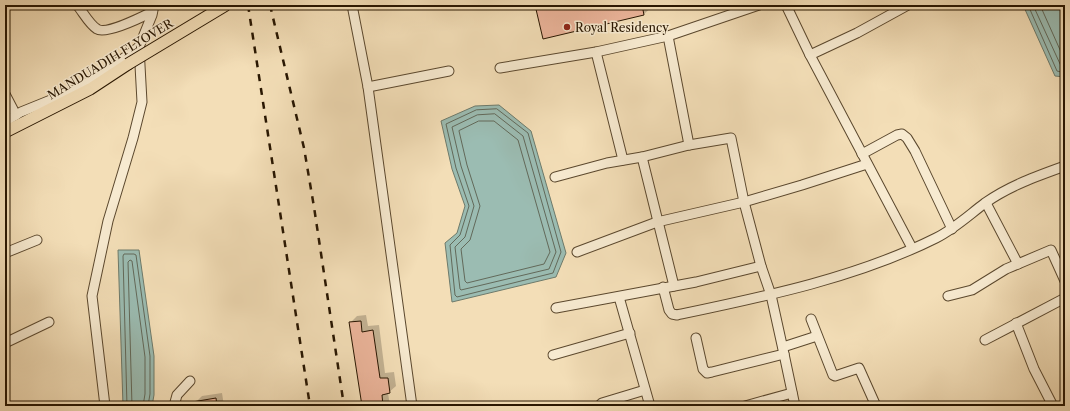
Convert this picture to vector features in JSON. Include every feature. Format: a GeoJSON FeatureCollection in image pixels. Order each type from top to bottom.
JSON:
{"type":"FeatureCollection","features":[{"type":"Feature","properties":{"kind":"main road","name":"MANDUADIH FLYOVER"},"geometry":{"type":"LineString","coordinates":[[5,132],[90,89],[128,64],[226,5]]}},
{"type":"Feature","properties":{"kind":"street"},"geometry":{"type":"LineString","coordinates":[[77,5],[91,24],[97,30],[102,31],[110,29],[153,9]]}},
{"type":"Feature","properties":{"kind":"street"},"geometry":{"type":"LineString","coordinates":[[352,5],[368,87],[412,406]]}},
{"type":"Feature","properties":{"kind":"street"},"geometry":{"type":"LineString","coordinates":[[500,68],[596,52],[668,36],[759,5]]}},
{"type":"Feature","properties":{"kind":"street"},"geometry":{"type":"LineString","coordinates":[[786,5],[810,55],[912,248]]}},
{"type":"Feature","properties":{"kind":"street"},"geometry":{"type":"LineString","coordinates":[[810,55],[856,33],[908,5]]}},
{"type":"Feature","properties":{"kind":"street"},"geometry":{"type":"LineString","coordinates":[[105,406],[92,296],[108,221],[133,138],[142,102],[139,47],[153,9]]}},
{"type":"Feature","properties":{"kind":"street"},"geometry":{"type":"LineString","coordinates":[[668,36],[689,145]]}},
{"type":"Feature","properties":{"kind":"street"},"geometry":{"type":"LineString","coordinates":[[5,122],[16,115],[72,91],[109,69],[139,47]]}},
{"type":"Feature","properties":{"kind":"street"},"geometry":{"type":"LineString","coordinates":[[596,52],[623,160]]}},
{"type":"Feature","properties":{"kind":"street"},"geometry":{"type":"LineString","coordinates":[[368,87],[449,71]]}},
{"type":"Feature","properties":{"kind":"street"},"geometry":{"type":"LineString","coordinates":[[5,94],[16,115]]}},
{"type":"Feature","properties":{"kind":"street"},"geometry":{"type":"LineString","coordinates":[[862,154],[897,135],[902,134],[907,138],[915,151],[952,229]]}},
{"type":"Feature","properties":{"kind":"street"},"geometry":{"type":"LineString","coordinates":[[555,177],[689,145],[732,138],[744,202],[761,266],[771,295],[795,406]]}},
{"type":"Feature","properties":{"kind":"street"},"geometry":{"type":"LineString","coordinates":[[642,157],[674,286]]}},
{"type":"Feature","properties":{"kind":"street"},"geometry":{"type":"LineString","coordinates":[[577,252],[657,222],[744,202],[867,164]]}},
{"type":"Feature","properties":{"kind":"street"},"geometry":{"type":"LineString","coordinates":[[663,287],[669,310],[672,314],[677,315],[771,295],[874,264],[936,238],[952,229],[986,203],[1009,188],[1065,166]]}},
{"type":"Feature","properties":{"kind":"street"},"geometry":{"type":"LineString","coordinates":[[986,203],[1018,264]]}},
{"type":"Feature","properties":{"kind":"street"},"geometry":{"type":"LineString","coordinates":[[5,253],[37,240]]}},
{"type":"Feature","properties":{"kind":"street"},"geometry":{"type":"LineString","coordinates":[[948,296],[972,290],[1006,269],[1051,250],[1065,281]]}},
{"type":"Feature","properties":{"kind":"street"},"geometry":{"type":"LineString","coordinates":[[556,308],[696,282],[761,266]]}},
{"type":"Feature","properties":{"kind":"street"},"geometry":{"type":"LineString","coordinates":[[619,297],[650,406]]}},
{"type":"Feature","properties":{"kind":"street"},"geometry":{"type":"LineString","coordinates":[[985,340],[1065,298]]}},
{"type":"Feature","properties":{"kind":"street"},"geometry":{"type":"LineString","coordinates":[[811,319],[833,375],[859,368],[876,406]]}},
{"type":"Feature","properties":{"kind":"street"},"geometry":{"type":"LineString","coordinates":[[5,343],[49,322]]}},
{"type":"Feature","properties":{"kind":"street"},"geometry":{"type":"LineString","coordinates":[[1016,323],[1034,369],[1053,406]]}},
{"type":"Feature","properties":{"kind":"street"},"geometry":{"type":"LineString","coordinates":[[552,355],[630,334]]}},
{"type":"Feature","properties":{"kind":"street"},"geometry":{"type":"LineString","coordinates":[[696,338],[703,369],[707,373],[784,351],[817,336]]}},
{"type":"Feature","properties":{"kind":"street"},"geometry":{"type":"LineString","coordinates":[[174,406],[176,395],[190,381]]}},
{"type":"Feature","properties":{"kind":"street"},"geometry":{"type":"LineString","coordinates":[[599,406],[602,403],[645,390]]}},
{"type":"Feature","properties":{"kind":"street"},"geometry":{"type":"LineString","coordinates":[[745,406],[792,393]]}},
{"type":"Feature","properties":{"kind":"water"},"geometry":{"type":"Polygon","coordinates":[[[1023,5],[1065,5],[1065,77],[1055,76],[1023,5]]]}},
{"type":"Feature","properties":{"kind":"water"},"geometry":{"type":"Polygon","coordinates":[[[499,105],[531,131],[566,253],[556,277],[452,302],[445,243],[457,233],[465,206],[452,169],[441,121],[475,106],[499,105]]]}},
{"type":"Feature","properties":{"kind":"water"},"geometry":{"type":"Polygon","coordinates":[[[118,250],[139,250],[154,356],[154,395],[152,406],[123,406],[118,250]]]}},
{"type":"Feature","properties":{"kind":"building","name":"Royal Residency"},"geometry":{"type":"Polygon","coordinates":[[[535,5],[642,5],[644,15],[543,39],[535,5]]]}},
{"type":"Feature","properties":{"kind":"building"},"geometry":{"type":"Polygon","coordinates":[[[361,321],[362,332],[373,330],[380,378],[388,378],[390,393],[382,395],[383,406],[362,406],[349,322],[361,321]]]}},
{"type":"Feature","properties":{"kind":"building"},"geometry":{"type":"Polygon","coordinates":[[[216,398],[217,406],[192,406],[192,402],[216,398]]]}},
{"type":"Feature","properties":{"kind":"railway"},"geometry":{"type":"LineString","coordinates":[[248,5],[310,406]]}},
{"type":"Feature","properties":{"kind":"railway"},"geometry":{"type":"LineString","coordinates":[[270,5],[304,148],[344,406]]}},
{"type":"Feature","properties":{"kind":"place","name":"Royal Residency"},"geometry":{"type":"Point","coordinates":[567,27]}}]}
